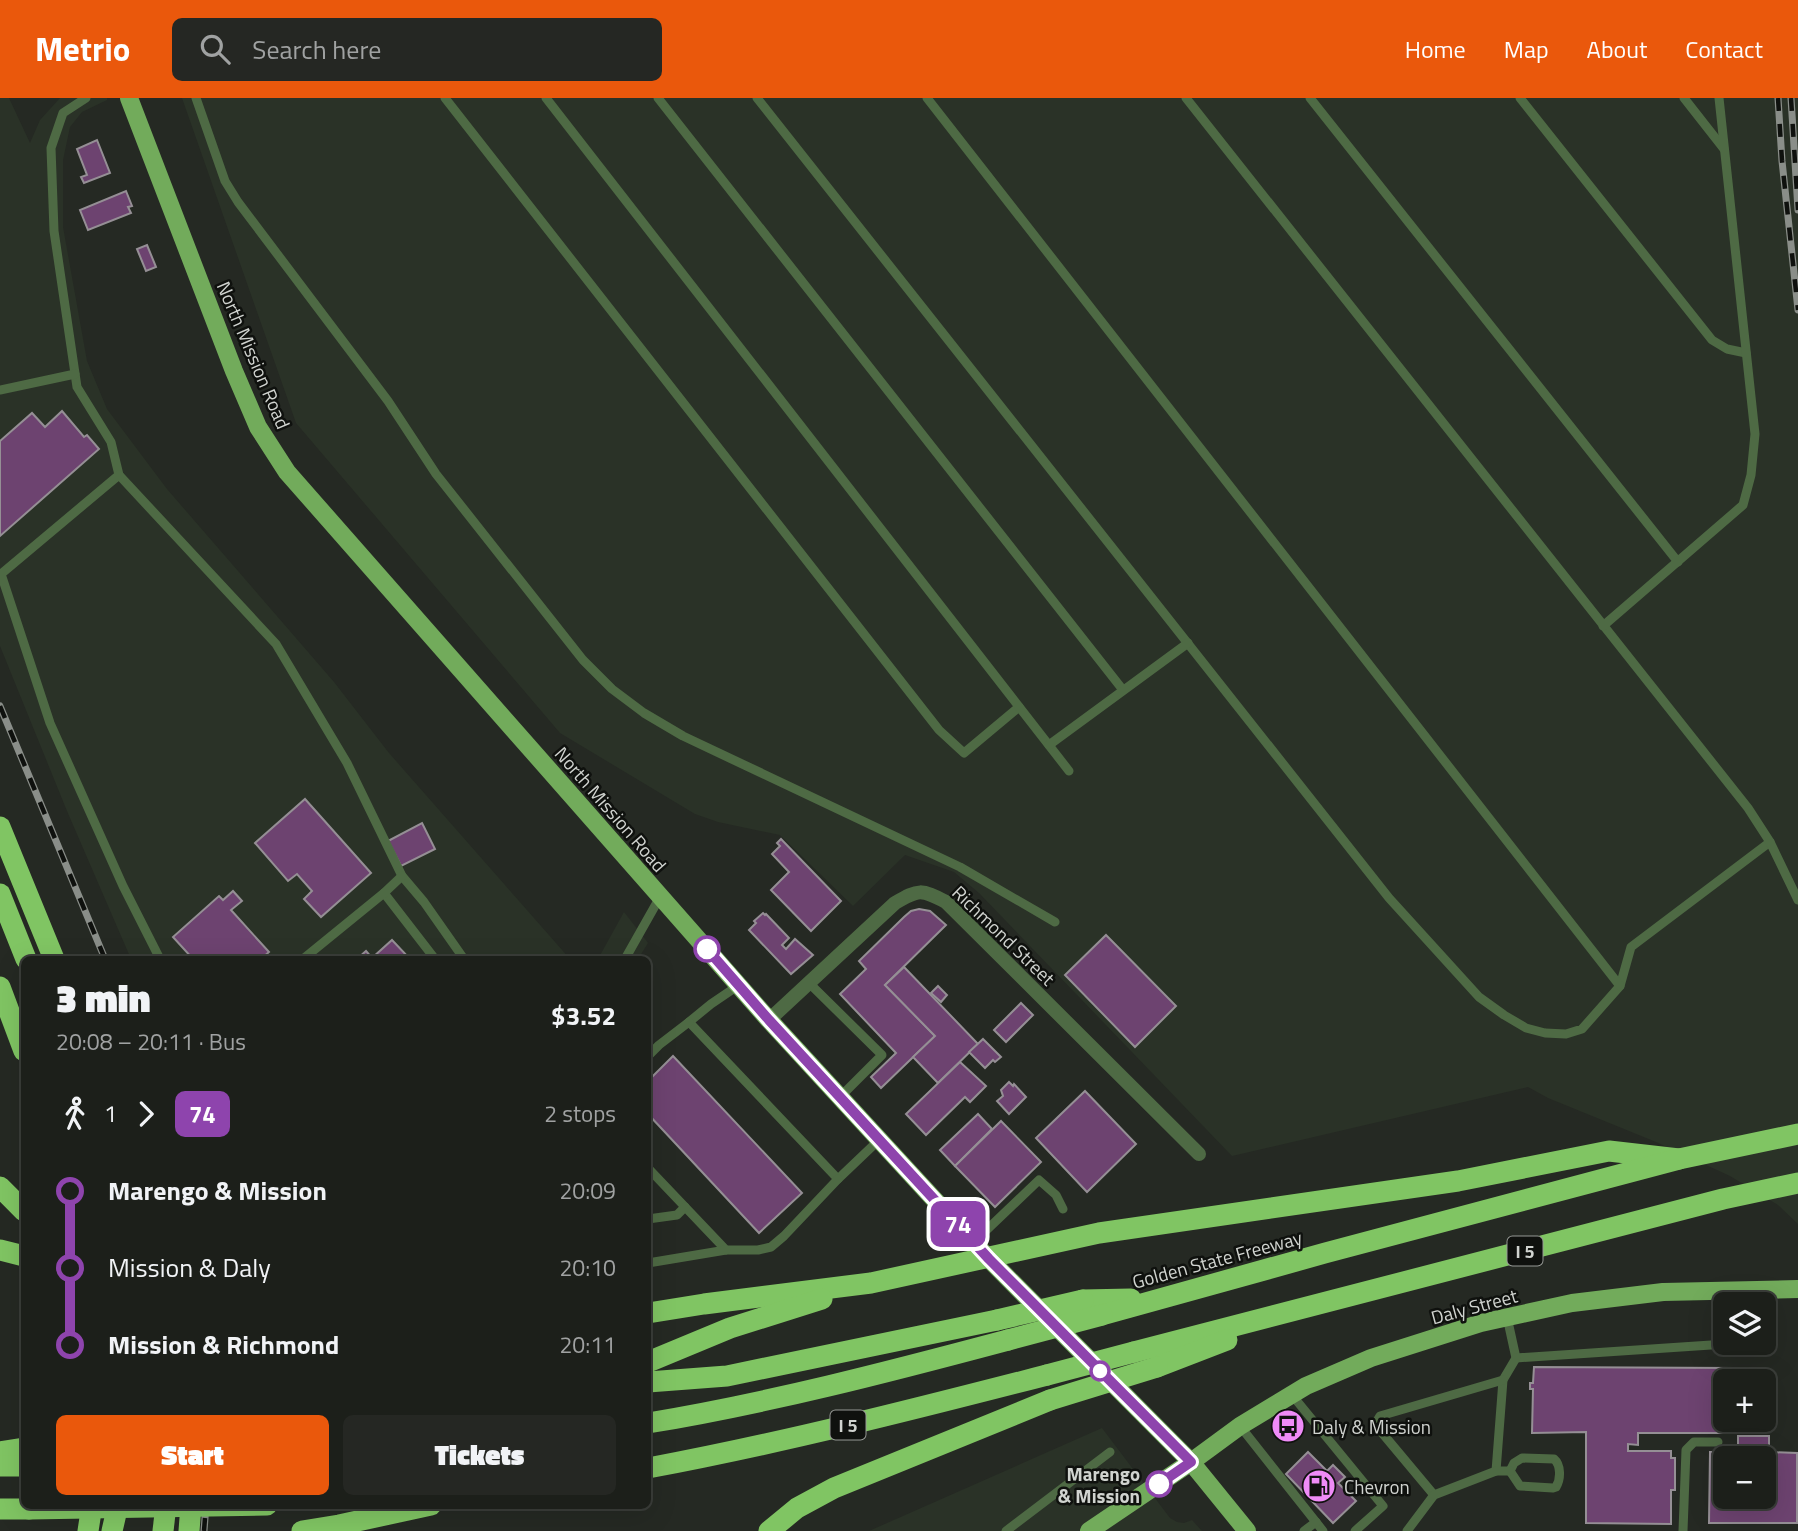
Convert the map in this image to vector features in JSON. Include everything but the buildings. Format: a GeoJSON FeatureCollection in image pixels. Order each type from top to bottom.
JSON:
{"type":"FeatureCollection","features":[{"type":"Feature","properties":{"kind":"highway"},"geometry":{"type":"LineString","coordinates":[[0,827],[53,956]]}},
{"type":"Feature","properties":{"kind":"highway"},"geometry":{"type":"LineString","coordinates":[[0,894],[25,956]]}},
{"type":"Feature","properties":{"kind":"highway"},"geometry":{"type":"LineString","coordinates":[[0,987],[21,1043]]}},
{"type":"Feature","properties":{"kind":"highway","name":"Golden State Freeway"},"geometry":{"type":"LineString","coordinates":[[651,1422],[734,1408],[838,1385],[1679,1159],[1798,1134]]}},
{"type":"Feature","properties":{"kind":"highway"},"geometry":{"type":"LineString","coordinates":[[651,1313],[871,1283],[1099,1233],[1458,1181],[1609,1151],[1679,1159]]}},
{"type":"Feature","properties":{"kind":"highway","name":"I 5"},"geometry":{"type":"LineString","coordinates":[[651,1467],[740,1451],[897,1414],[1723,1199],[1798,1183]]}},
{"type":"Feature","properties":{"kind":"highway"},"geometry":{"type":"LineString","coordinates":[[0,1187],[21,1208]]}},
{"type":"Feature","properties":{"kind":"highway"},"geometry":{"type":"LineString","coordinates":[[651,1361],[730,1328],[871,1283]]}},
{"type":"Feature","properties":{"kind":"highway"},"geometry":{"type":"LineString","coordinates":[[653,1381],[727,1376],[1083,1300],[1161,1298]]}},
{"type":"Feature","properties":{"kind":"highway"},"geometry":{"type":"LineString","coordinates":[[769,1531],[797,1508],[834,1488],[1050,1400],[1157,1367],[1328,1302]]}},
{"type":"Feature","properties":{"kind":"highway"},"geometry":{"type":"LineString","coordinates":[[0,1466],[17,1454]]}},
{"type":"Feature","properties":{"kind":"highway"},"geometry":{"type":"LineString","coordinates":[[0,1510],[29,1509]]}},
{"type":"Feature","properties":{"kind":"highway"},"geometry":{"type":"LineString","coordinates":[[88,1531],[91,1509]]}},
{"type":"Feature","properties":{"kind":"highway"},"geometry":{"type":"LineString","coordinates":[[163,1531],[166,1509]]}},
{"type":"Feature","properties":{"kind":"highway"},"geometry":{"type":"LineString","coordinates":[[188,1531],[191,1509]]}},
{"type":"Feature","properties":{"kind":"highway"},"geometry":{"type":"LineString","coordinates":[[302,1531],[411,1509]]}},
{"type":"Feature","properties":{"kind":"main road","name":"North Mission Road"},"geometry":{"type":"LineString","coordinates":[[129,98],[234,371],[258,427],[286,472],[769,1020],[989,1259],[1191,1462],[1247,1531]]}},
{"type":"Feature","properties":{"kind":"main road","name":"Daly Street"},"geometry":{"type":"LineString","coordinates":[[1089,1531],[1240,1426],[1306,1386],[1371,1358],[1481,1323],[1572,1303],[1663,1292],[1798,1289]]}},
{"type":"Feature","properties":{"kind":"street","name":"Richmond Street"},"geometry":{"type":"LineString","coordinates":[[769,1020],[895,903],[913,892],[928,892],[946,902],[1199,1154]]}},
{"type":"Feature","properties":{"kind":"lane"},"geometry":{"type":"LineString","coordinates":[[86,98],[63,113],[51,148],[54,231],[77,387],[111,442],[119,475],[276,644],[347,763],[402,876],[462,956]]}},
{"type":"Feature","properties":{"kind":"lane"},"geometry":{"type":"LineString","coordinates":[[195,98],[225,181],[238,202],[388,401],[436,474],[583,660],[612,689],[644,713],[683,736],[960,867],[1055,922]]}},
{"type":"Feature","properties":{"kind":"lane"},"geometry":{"type":"LineString","coordinates":[[445,98],[939,730],[964,753],[1019,706]]}},
{"type":"Feature","properties":{"kind":"lane"},"geometry":{"type":"LineString","coordinates":[[546,98],[1069,771]]}},
{"type":"Feature","properties":{"kind":"lane"},"geometry":{"type":"LineString","coordinates":[[658,98],[1123,690]]}},
{"type":"Feature","properties":{"kind":"lane"},"geometry":{"type":"LineString","coordinates":[[757,98],[1389,898],[1479,997],[1526,1028],[1545,1033],[1566,1034],[1582,1029],[1620,986],[1631,947],[1770,842]]}},
{"type":"Feature","properties":{"kind":"lane"},"geometry":{"type":"LineString","coordinates":[[927,98],[1620,986]]}},
{"type":"Feature","properties":{"kind":"lane"},"geometry":{"type":"LineString","coordinates":[[1186,98],[1748,808],[1770,842],[1798,900]]}},
{"type":"Feature","properties":{"kind":"lane"},"geometry":{"type":"LineString","coordinates":[[1310,98],[1678,562]]}},
{"type":"Feature","properties":{"kind":"lane"},"geometry":{"type":"LineString","coordinates":[[1520,98],[1712,340],[1727,349],[1746,353]]}},
{"type":"Feature","properties":{"kind":"lane"},"geometry":{"type":"LineString","coordinates":[[1684,98],[1725,150]]}},
{"type":"Feature","properties":{"kind":"lane"},"geometry":{"type":"LineString","coordinates":[[1603,626],[1743,505],[1751,475],[1755,434],[1719,98]]}},
{"type":"Feature","properties":{"kind":"lane"},"geometry":{"type":"LineString","coordinates":[[0,390],[75,374]]}},
{"type":"Feature","properties":{"kind":"lane"},"geometry":{"type":"LineString","coordinates":[[119,475],[1,574],[50,723],[123,886],[158,956]]}},
{"type":"Feature","properties":{"kind":"lane"},"geometry":{"type":"LineString","coordinates":[[1049,745],[1188,643]]}},
{"type":"Feature","properties":{"kind":"lane"},"geometry":{"type":"LineString","coordinates":[[307,956],[402,876]]}},
{"type":"Feature","properties":{"kind":"lane"},"geometry":{"type":"LineString","coordinates":[[384,893],[433,956]]}},
{"type":"Feature","properties":{"kind":"lane"},"geometry":{"type":"LineString","coordinates":[[627,956],[660,897]]}},
{"type":"Feature","properties":{"kind":"lane"},"geometry":{"type":"LineString","coordinates":[[809,983],[882,1055],[840,1097]]}},
{"type":"Feature","properties":{"kind":"lane"},"geometry":{"type":"LineString","coordinates":[[651,1053],[710,1004],[739,985]]}},
{"type":"Feature","properties":{"kind":"lane"},"geometry":{"type":"LineString","coordinates":[[689,1023],[838,1179]]}},
{"type":"Feature","properties":{"kind":"lane"},"geometry":{"type":"LineString","coordinates":[[651,1262],[726,1250],[758,1250],[771,1247],[880,1139]]}},
{"type":"Feature","properties":{"kind":"lane"},"geometry":{"type":"LineString","coordinates":[[651,1171],[726,1250]]}},
{"type":"Feature","properties":{"kind":"lane"},"geometry":{"type":"LineString","coordinates":[[974,1242],[1039,1180],[1056,1195],[1063,1209]]}},
{"type":"Feature","properties":{"kind":"lane"},"geometry":{"type":"LineString","coordinates":[[651,1219],[677,1215],[685,1207]]}},
{"type":"Feature","properties":{"kind":"lane"},"geometry":{"type":"LineString","coordinates":[[1496,1471],[1503,1380],[1516,1358],[1507,1317]]}},
{"type":"Feature","properties":{"kind":"lane"},"geometry":{"type":"LineString","coordinates":[[1516,1358],[1713,1345]]}},
{"type":"Feature","properties":{"kind":"lane"},"geometry":{"type":"LineString","coordinates":[[1434,1495],[1378,1428],[1377,1421],[1380,1416],[1503,1380]]}},
{"type":"Feature","properties":{"kind":"lane"},"geometry":{"type":"LineString","coordinates":[[1292,1395],[1383,1506],[1355,1531]]}},
{"type":"Feature","properties":{"kind":"lane"},"geometry":{"type":"LineString","coordinates":[[1240,1426],[1322,1531]]}},
{"type":"Feature","properties":{"kind":"lane"},"geometry":{"type":"LineString","coordinates":[[1684,1531],[1686,1450],[1693,1442],[1717,1442]]}},
{"type":"Feature","properties":{"kind":"lane"},"geometry":{"type":"LineString","coordinates":[[1006,1531],[1110,1452]]}},
{"type":"Feature","properties":{"kind":"lane"},"geometry":{"type":"LineString","coordinates":[[1522,1458],[1554,1459],[1559,1465],[1559,1483],[1553,1488],[1520,1486],[1510,1471],[1514,1462],[1522,1458]]}},
{"type":"Feature","properties":{"kind":"lane"},"geometry":{"type":"LineString","coordinates":[[1407,1531],[1434,1495],[1496,1471],[1510,1471]]}},
{"type":"Feature","properties":{"kind":"lane"},"geometry":{"type":"LineString","coordinates":[[1304,1531],[1315,1522]]}},
{"type":"Feature","properties":{"kind":"shaded area"},"geometry":{"type":"Polygon","coordinates":[[[0,98],[9,98],[30,143],[40,120],[60,98],[107,98],[82,112],[70,127],[63,160],[63,227],[87,361],[107,409],[167,489],[334,682],[389,753],[567,956],[130,956],[0,646],[0,98]]]}},
{"type":"Feature","properties":{"kind":"shaded area"},"geometry":{"type":"Polygon","coordinates":[[[182,98],[1798,98],[1798,1224],[1778,1205],[1730,1176],[1528,1087],[1232,1156],[979,893],[954,872],[905,855],[853,906],[780,835],[718,822],[695,814],[560,733],[296,423],[182,98]]]}},
{"type":"Feature","properties":{"kind":"shaded area"},"geometry":{"type":"Polygon","coordinates":[[[624,912],[648,943],[640,956],[600,956],[624,912]]]}},
{"type":"Feature","properties":{"kind":"shaded area"},"geometry":{"type":"Polygon","coordinates":[[[1102,1428],[1170,1518],[1184,1523],[1192,1520],[1202,1531],[869,1531],[1102,1428]]]}},
{"type":"Feature","properties":{"kind":"railway"},"geometry":{"type":"LineString","coordinates":[[1778,98],[1798,310]]}},
{"type":"Feature","properties":{"kind":"railway"},"geometry":{"type":"LineString","coordinates":[[1791,98],[1798,210]]}},
{"type":"Feature","properties":{"kind":"railway"},"geometry":{"type":"LineString","coordinates":[[0,706],[104,956]]}},
{"type":"Feature","properties":{"kind":"railway"},"geometry":{"type":"LineString","coordinates":[[204,1531],[206,1509]]}},
{"type":"Feature","properties":{"kind":"bus line","name":"74"},"geometry":{"type":"LineString","coordinates":[[707,949],[989,1259],[1191,1462],[1159,1484]]}},
{"type":"Feature","properties":{"kind":"place","name":"Daly & Mission"},"geometry":{"type":"Point","coordinates":[1288,1426]}},
{"type":"Feature","properties":{"kind":"place","name":"Marengo & Mission"},"geometry":{"type":"Point","coordinates":[1159,1484]}},
{"type":"Feature","properties":{"kind":"place","name":"Chevron"},"geometry":{"type":"Point","coordinates":[1319,1486]}}]}
